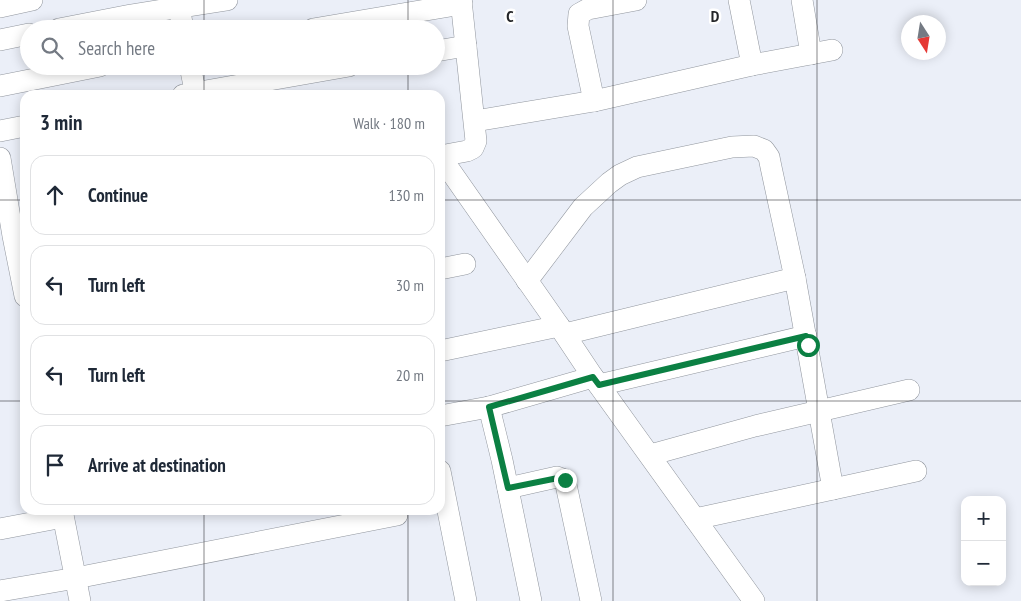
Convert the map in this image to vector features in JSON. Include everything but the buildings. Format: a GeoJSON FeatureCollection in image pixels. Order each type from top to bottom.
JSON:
{"type":"FeatureCollection","features":[{"type":"Feature","properties":{"kind":"street"},"geometry":{"type":"LineString","coordinates":[[0,7],[32,0]]}},
{"type":"Feature","properties":{"kind":"street"},"geometry":{"type":"LineString","coordinates":[[102,20],[178,4],[227,0]]}},
{"type":"Feature","properties":{"kind":"street"},"geometry":{"type":"LineString","coordinates":[[594,101],[578,26],[579,14],[588,9],[636,0]]}},
{"type":"Feature","properties":{"kind":"street"},"geometry":{"type":"LineString","coordinates":[[739,0],[752,65]]}},
{"type":"Feature","properties":{"kind":"street"},"geometry":{"type":"LineString","coordinates":[[802,0],[811,54]]}},
{"type":"Feature","properties":{"kind":"street"},"geometry":{"type":"LineString","coordinates":[[362,20],[461,2],[476,140],[473,148],[467,151],[445,155]]}},
{"type":"Feature","properties":{"kind":"street"},"geometry":{"type":"LineString","coordinates":[[178,4],[181,20]]}},
{"type":"Feature","properties":{"kind":"street"},"geometry":{"type":"LineString","coordinates":[[0,40],[20,36]]}},
{"type":"Feature","properties":{"kind":"street"},"geometry":{"type":"LineString","coordinates":[[445,50],[466,46]]}},
{"type":"Feature","properties":{"kind":"street"},"geometry":{"type":"LineString","coordinates":[[475,121],[594,101],[752,65],[832,50]]}},
{"type":"Feature","properties":{"kind":"street"},"geometry":{"type":"LineString","coordinates":[[0,86],[55,75]]}},
{"type":"Feature","properties":{"kind":"street"},"geometry":{"type":"LineString","coordinates":[[190,75],[191,90]]}},
{"type":"Feature","properties":{"kind":"street"},"geometry":{"type":"LineString","coordinates":[[214,90],[298,75]]}},
{"type":"Feature","properties":{"kind":"street"},"geometry":{"type":"LineString","coordinates":[[0,131],[20,127]]}},
{"type":"Feature","properties":{"kind":"street"},"geometry":{"type":"LineString","coordinates":[[527,281],[584,207],[620,175],[637,166],[732,147],[754,146],[764,150],[768,157],[796,278],[833,489]]}},
{"type":"Feature","properties":{"kind":"street"},"geometry":{"type":"LineString","coordinates":[[0,158],[20,271]]}},
{"type":"Feature","properties":{"kind":"street"},"geometry":{"type":"LineString","coordinates":[[445,163],[596,381],[754,601]]}},
{"type":"Feature","properties":{"kind":"street"},"geometry":{"type":"LineString","coordinates":[[445,268],[465,264]]}},
{"type":"Feature","properties":{"kind":"street"},"geometry":{"type":"LineString","coordinates":[[445,350],[562,330],[796,278]]}},
{"type":"Feature","properties":{"kind":"street"},"geometry":{"type":"LineString","coordinates":[[445,415],[489,407],[596,381],[806,336]]}},
{"type":"Feature","properties":{"kind":"street"},"geometry":{"type":"LineString","coordinates":[[650,455],[756,426],[909,390]]}},
{"type":"Feature","properties":{"kind":"street"},"geometry":{"type":"LineString","coordinates":[[489,407],[531,601]]}},
{"type":"Feature","properties":{"kind":"street"},"geometry":{"type":"LineString","coordinates":[[696,519],[916,471]]}},
{"type":"Feature","properties":{"kind":"street"},"geometry":{"type":"LineString","coordinates":[[508,488],[558,478],[565,480],[591,601]]}},
{"type":"Feature","properties":{"kind":"street"},"geometry":{"type":"LineString","coordinates":[[445,496],[466,601]]}},
{"type":"Feature","properties":{"kind":"street"},"geometry":{"type":"LineString","coordinates":[[0,529],[59,515]]}},
{"type":"Feature","properties":{"kind":"street"},"geometry":{"type":"LineString","coordinates":[[63,515],[80,601]]}},
{"type":"Feature","properties":{"kind":"street"},"geometry":{"type":"LineString","coordinates":[[0,591],[76,578],[397,515]]}},
{"type":"Feature","properties":{"kind":"route"},"geometry":{"type":"LineString","coordinates":[[565,480],[558,478],[508,488],[489,407],[593,377],[599,385],[806,336],[808,345]]}}]}
